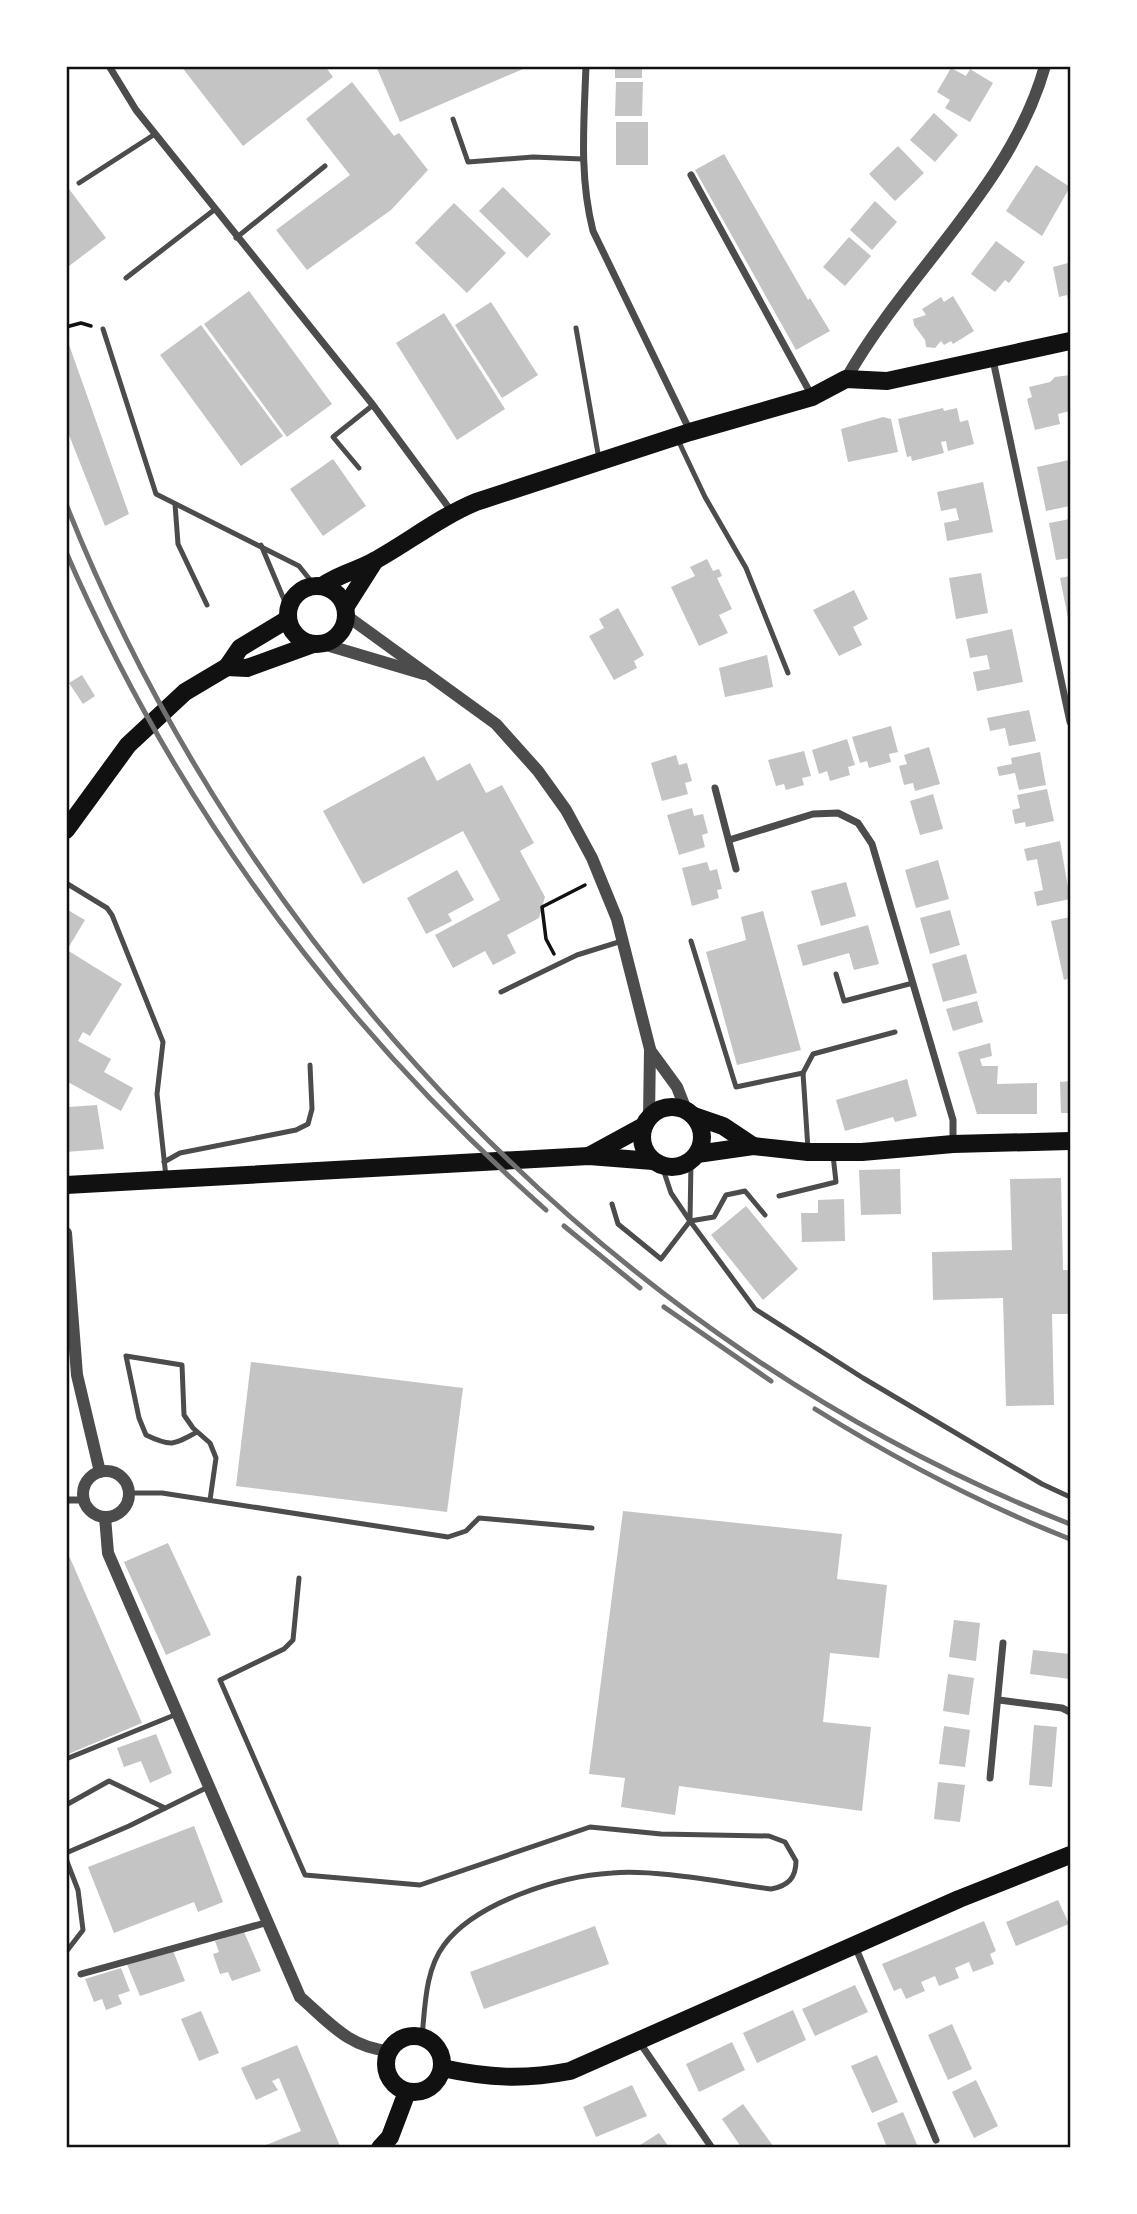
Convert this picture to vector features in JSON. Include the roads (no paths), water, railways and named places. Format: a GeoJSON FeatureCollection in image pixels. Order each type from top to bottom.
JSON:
{"type":"FeatureCollection","features":[{"type":"Feature","properties":{"kind":"main road"},"geometry":{"type":"LineString","coordinates":[[66,830],[72,811],[128,745],[186,692],[227,667],[240,649],[288,614],[298,593],[319,586],[341,573],[374,562],[453,512],[683,434],[813,397],[846,379],[887,381],[1070,341]]}},
{"type":"Feature","properties":{"kind":"main road"},"geometry":{"type":"LineString","coordinates":[[227,667],[247,668],[340,634],[346,611],[374,562]]}},
{"type":"Feature","properties":{"kind":"main road"},"geometry":{"type":"LineString","coordinates":[[319,586],[337,593],[346,611]]}},
{"type":"Feature","properties":{"kind":"main road"},"geometry":{"type":"LineString","coordinates":[[288,614],[296,635],[318,644]]}},
{"type":"Feature","properties":{"kind":"main road"},"geometry":{"type":"LineString","coordinates":[[582,1157],[647,1121],[666,1107],[723,1126],[753,1146]]}},
{"type":"Feature","properties":{"kind":"main road"},"geometry":{"type":"LineString","coordinates":[[690,1113],[702,1135],[694,1158]]}},
{"type":"Feature","properties":{"kind":"main road"},"geometry":{"type":"LineString","coordinates":[[647,1121],[643,1145],[658,1164]]}},
{"type":"Feature","properties":{"kind":"main road"},"geometry":{"type":"LineString","coordinates":[[66,1185],[165,1171],[444,1165],[582,1157],[658,1164],[672,1168],[694,1158],[753,1146],[833,1152],[953,1144],[1070,1141]]}},
{"type":"Feature","properties":{"kind":"main road"},"geometry":{"type":"LineString","coordinates":[[442,2068],[481,2077],[549,2075],[569,2071],[855,1945],[1070,1855]]}},
{"type":"Feature","properties":{"kind":"main road"},"geometry":{"type":"LineString","coordinates":[[422,2037],[440,2052],[442,2068],[430,2088],[407,2091],[393,2083],[388,2076],[387,2059],[390,2051],[403,2038],[422,2037]]}},
{"type":"Feature","properties":{"kind":"main road"},"geometry":{"type":"LineString","coordinates":[[380,2147],[390,2137],[407,2091]]}},
{"type":"Feature","properties":{"kind":"street"},"geometry":{"type":"LineString","coordinates":[[108,66],[155,134],[373,405],[453,512]]}},
{"type":"Feature","properties":{"kind":"street"},"geometry":{"type":"LineString","coordinates":[[586,66],[582,159],[585,201],[593,231],[683,434]]}},
{"type":"Feature","properties":{"kind":"street"},"geometry":{"type":"LineString","coordinates":[[846,379],[896,303],[985,187],[1018,136],[1037,95],[1045,66]]}},
{"type":"Feature","properties":{"kind":"street"},"geometry":{"type":"LineString","coordinates":[[691,176],[813,397]]}},
{"type":"Feature","properties":{"kind":"street"},"geometry":{"type":"LineString","coordinates":[[992,360],[1070,722]]}},
{"type":"Feature","properties":{"kind":"street"},"geometry":{"type":"LineString","coordinates":[[346,611],[430,677],[496,724],[538,771],[566,810],[592,858],[622,941],[650,1049],[647,1121]]}},
{"type":"Feature","properties":{"kind":"street"},"geometry":{"type":"LineString","coordinates":[[318,644],[430,677]]}},
{"type":"Feature","properties":{"kind":"street"},"geometry":{"type":"LineString","coordinates":[[715,788],[736,869]]}},
{"type":"Feature","properties":{"kind":"street"},"geometry":{"type":"LineString","coordinates":[[729,840],[813,814],[838,813],[858,823],[872,844],[953,1120],[953,1144]]}},
{"type":"Feature","properties":{"kind":"street"},"geometry":{"type":"LineString","coordinates":[[650,1049],[677,1087],[690,1113]]}},
{"type":"Feature","properties":{"kind":"street"},"geometry":{"type":"LineString","coordinates":[[66,1233],[72,1375],[100,1472]]}},
{"type":"Feature","properties":{"kind":"street"},"geometry":{"type":"LineString","coordinates":[[100,1472],[120,1475],[130,1493],[125,1508],[105,1517],[92,1512],[84,1500],[84,1486],[100,1472]]}},
{"type":"Feature","properties":{"kind":"street"},"geometry":{"type":"LineString","coordinates":[[66,1500],[84,1500]]}},
{"type":"Feature","properties":{"kind":"street"},"geometry":{"type":"LineString","coordinates":[[105,1517],[108,1553],[265,1923],[300,1997],[355,2043],[366,2049],[390,2051]]}},
{"type":"Feature","properties":{"kind":"street"},"geometry":{"type":"LineString","coordinates":[[990,1779],[1003,1643]]}},
{"type":"Feature","properties":{"kind":"street"},"geometry":{"type":"LineString","coordinates":[[999,1700],[1062,1708],[1070,1712]]}},
{"type":"Feature","properties":{"kind":"street"},"geometry":{"type":"LineString","coordinates":[[81,1974],[265,1923]]}},
{"type":"Feature","properties":{"kind":"street"},"geometry":{"type":"LineString","coordinates":[[855,1945],[936,2140]]}},
{"type":"Feature","properties":{"kind":"street"},"geometry":{"type":"LineString","coordinates":[[639,2042],[712,2147]]}},
{"type":"Feature","properties":{"kind":"lane"},"geometry":{"type":"LineString","coordinates":[[453,119],[468,162],[533,157],[582,159]]}},
{"type":"Feature","properties":{"kind":"lane"},"geometry":{"type":"LineString","coordinates":[[79,183],[155,134]]}},
{"type":"Feature","properties":{"kind":"lane"},"geometry":{"type":"LineString","coordinates":[[236,238],[325,166]]}},
{"type":"Feature","properties":{"kind":"lane"},"geometry":{"type":"LineString","coordinates":[[127,278],[214,210]]}},
{"type":"Feature","properties":{"kind":"lane"},"geometry":{"type":"LineString","coordinates":[[576,328],[599,462]]}},
{"type":"Feature","properties":{"kind":"lane"},"geometry":{"type":"LineString","coordinates":[[103,329],[156,494],[299,566],[319,586]]}},
{"type":"Feature","properties":{"kind":"lane"},"geometry":{"type":"LineString","coordinates":[[359,468],[333,438],[373,405]]}},
{"type":"Feature","properties":{"kind":"lane"},"geometry":{"type":"LineString","coordinates":[[683,434],[705,497],[746,568],[789,673]]}},
{"type":"Feature","properties":{"kind":"lane"},"geometry":{"type":"LineString","coordinates":[[175,504],[178,544],[207,605]]}},
{"type":"Feature","properties":{"kind":"lane"},"geometry":{"type":"LineString","coordinates":[[261,545],[288,614]]}},
{"type":"Feature","properties":{"kind":"lane"},"geometry":{"type":"LineString","coordinates":[[66,883],[107,908],[112,915],[163,1042],[157,1094],[165,1171]]}},
{"type":"Feature","properties":{"kind":"lane"},"geometry":{"type":"LineString","coordinates":[[501,992],[577,955],[622,941]]}},
{"type":"Feature","properties":{"kind":"lane"},"geometry":{"type":"LineString","coordinates":[[691,941],[736,1087],[803,1073]]}},
{"type":"Feature","properties":{"kind":"lane"},"geometry":{"type":"LineString","coordinates":[[836,974],[844,1001],[913,983]]}},
{"type":"Feature","properties":{"kind":"lane"},"geometry":{"type":"LineString","coordinates":[[808,1152],[803,1073],[813,1054],[895,1032]]}},
{"type":"Feature","properties":{"kind":"lane"},"geometry":{"type":"LineString","coordinates":[[165,1171],[180,1153],[296,1130],[309,1124],[312,1109],[310,1065]]}},
{"type":"Feature","properties":{"kind":"lane"},"geometry":{"type":"LineString","coordinates":[[779,1196],[836,1182],[833,1152]]}},
{"type":"Feature","properties":{"kind":"lane"},"geometry":{"type":"LineString","coordinates":[[612,1204],[618,1224],[661,1258],[690,1221],[694,1158]]}},
{"type":"Feature","properties":{"kind":"lane"},"geometry":{"type":"LineString","coordinates":[[658,1164],[671,1194],[755,1309],[863,1378],[1042,1484],[1070,1497]]}},
{"type":"Feature","properties":{"kind":"lane"},"geometry":{"type":"LineString","coordinates":[[690,1221],[714,1217],[726,1195],[745,1191],[765,1215]]}},
{"type":"Feature","properties":{"kind":"lane"},"geometry":{"type":"LineString","coordinates":[[197,1432],[176,1444],[165,1443],[146,1434],[139,1418],[126,1356],[181,1365],[184,1415],[210,1443],[216,1458],[210,1500]]}},
{"type":"Feature","properties":{"kind":"lane"},"geometry":{"type":"LineString","coordinates":[[130,1493],[162,1493],[448,1537],[466,1531],[479,1518],[592,1528]]}},
{"type":"Feature","properties":{"kind":"lane"},"geometry":{"type":"LineString","coordinates":[[299,1578],[293,1640],[284,1649],[220,1680],[305,1875],[419,1885],[590,1827],[661,1834],[769,1836],[785,1842],[796,1861],[791,1881],[783,1887],[771,1889],[614,1872],[577,1877],[493,1905],[465,1923],[443,1946],[427,1987],[422,2037]]}},
{"type":"Feature","properties":{"kind":"lane"},"geometry":{"type":"LineString","coordinates":[[66,1759],[177,1714]]}},
{"type":"Feature","properties":{"kind":"lane"},"geometry":{"type":"LineString","coordinates":[[66,1805],[109,1781],[165,1808]]}},
{"type":"Feature","properties":{"kind":"lane"},"geometry":{"type":"LineString","coordinates":[[66,1853],[208,1787]]}},
{"type":"Feature","properties":{"kind":"lane"},"geometry":{"type":"LineString","coordinates":[[66,1859],[78,1890],[83,1930],[66,1952]]}},
{"type":"Feature","properties":{"kind":"railway"},"geometry":{"type":"LineString","coordinates":[[66,504],[142,670],[235,829],[343,978],[465,1117],[600,1242],[747,1353],[904,1448],[1070,1524]]}},
{"type":"Feature","properties":{"kind":"railway"},"geometry":{"type":"LineString","coordinates":[[66,552],[110,646],[158,736],[212,823],[270,907],[332,988],[399,1065],[470,1139],[546,1210]]}},
{"type":"Feature","properties":{"kind":"railway"},"geometry":{"type":"LineString","coordinates":[[564,1226],[640,1288]]}},
{"type":"Feature","properties":{"kind":"railway"},"geometry":{"type":"LineString","coordinates":[[664,1307],[771,1381]]}},
{"type":"Feature","properties":{"kind":"railway"},"geometry":{"type":"LineString","coordinates":[[815,1409],[940,1480],[1070,1539]]}}]}
